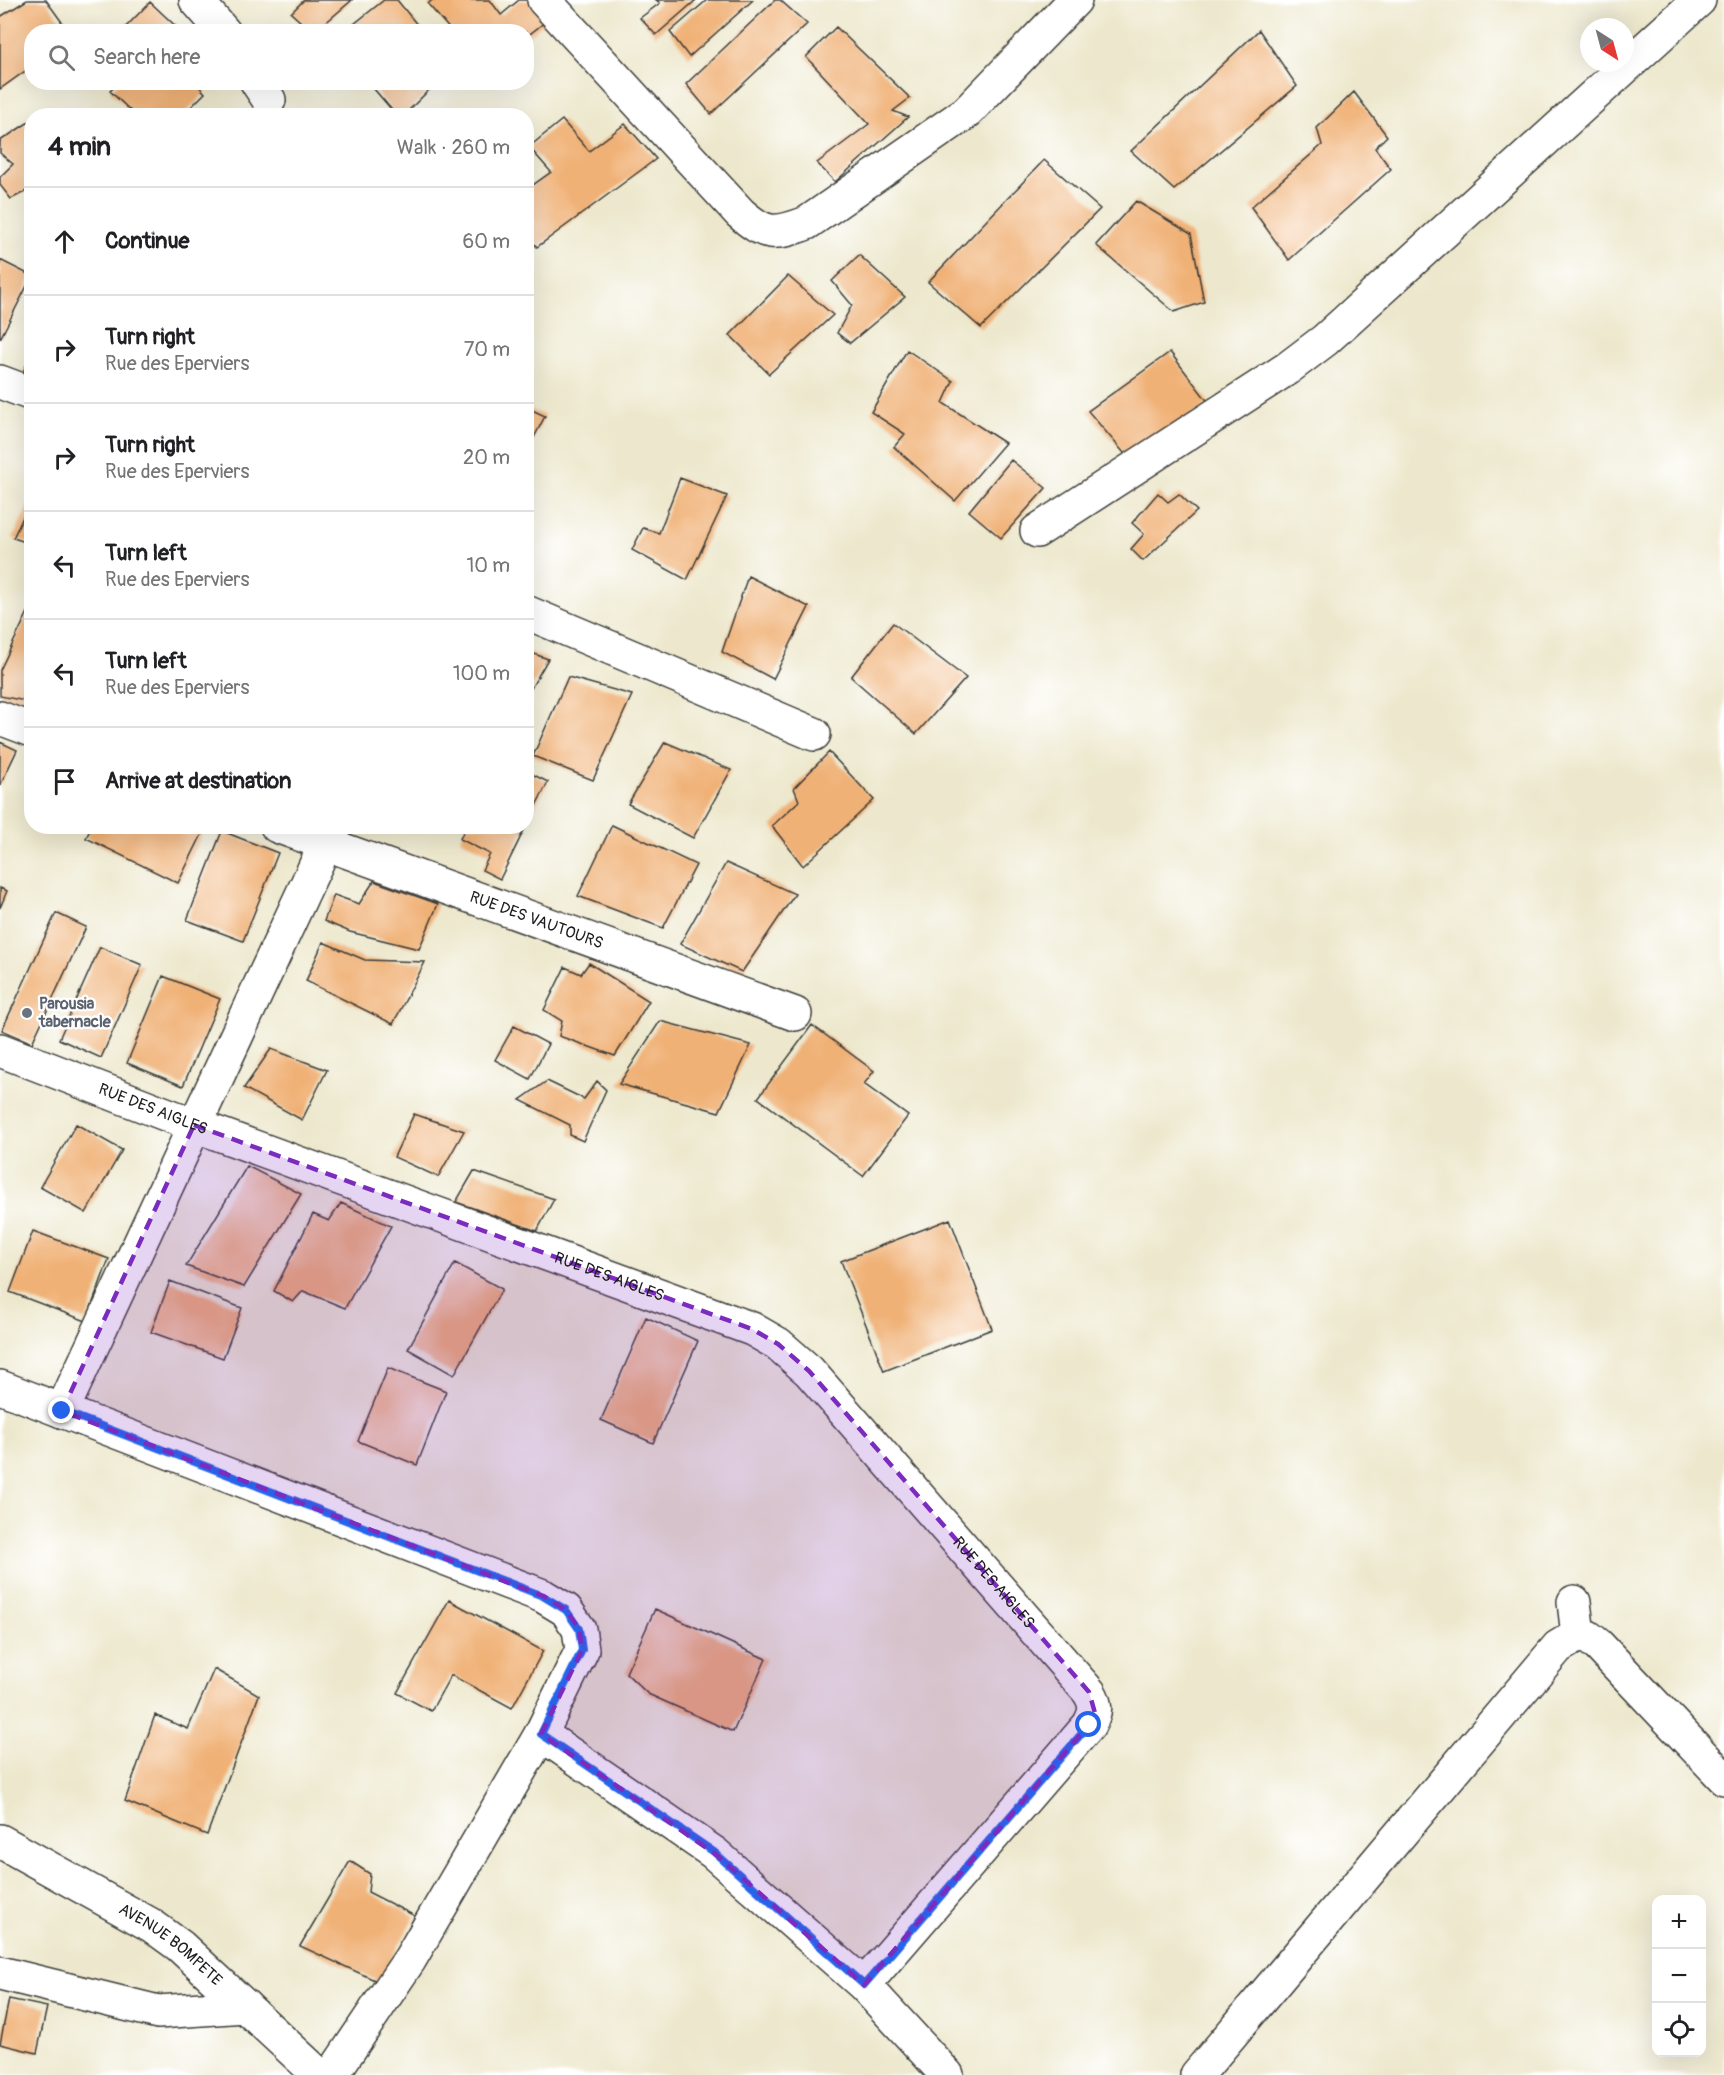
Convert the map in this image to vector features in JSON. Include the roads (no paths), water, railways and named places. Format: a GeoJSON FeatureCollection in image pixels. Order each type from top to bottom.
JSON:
{"type":"FeatureCollection","features":[{"type":"Feature","properties":{"kind":"street"},"geometry":{"type":"LineString","coordinates":[[196,0],[217,24]]}},
{"type":"Feature","properties":{"kind":"street"},"geometry":{"type":"LineString","coordinates":[[544,0],[741,213],[768,232],[786,231],[807,223],[967,112],[1072,1]]}},
{"type":"Feature","properties":{"kind":"street"},"geometry":{"type":"LineString","coordinates":[[1037,531],[1288,368],[1325,340],[1699,0]]}},
{"type":"Feature","properties":{"kind":"street"},"geometry":{"type":"LineString","coordinates":[[0,382],[24,391]]}},
{"type":"Feature","properties":{"kind":"street"},"geometry":{"type":"LineString","coordinates":[[534,615],[814,734]]}},
{"type":"Feature","properties":{"kind":"street"},"geometry":{"type":"LineString","coordinates":[[0,718],[24,727]]}},
{"type":"Feature","properties":{"kind":"street"},"geometry":{"type":"LineString","coordinates":[[62,1411],[329,836]]}},
{"type":"Feature","properties":{"kind":"street","name":"RUE DES VAUTOURS"},"geometry":{"type":"LineString","coordinates":[[329,836],[795,1014]]}},
{"type":"Feature","properties":{"kind":"street","name":"RUE DES AIGLES"},"geometry":{"type":"LineString","coordinates":[[0,1050],[194,1125],[752,1329],[778,1344],[808,1371],[1089,1692],[1095,1702],[1095,1713],[1089,1725],[864,1985]]}},
{"type":"Feature","properties":{"kind":"street"},"geometry":{"type":"LineString","coordinates":[[0,1387],[543,1596],[566,1610],[579,1629],[582,1650],[541,1734],[410,1959],[332,2075]]}},
{"type":"Feature","properties":{"kind":"street"},"geometry":{"type":"LineString","coordinates":[[1574,1602],[1578,1635]]}},
{"type":"Feature","properties":{"kind":"street"},"geometry":{"type":"LineString","coordinates":[[1197,2075],[1558,1647],[1578,1635],[1588,1637],[1598,1646],[1724,1778]]}},
{"type":"Feature","properties":{"kind":"street"},"geometry":{"type":"LineString","coordinates":[[541,1734],[714,1852],[864,1985],[947,2075]]}},
{"type":"Feature","properties":{"kind":"street","name":"AVENUE BOMPETE"},"geometry":{"type":"LineString","coordinates":[[0,1841],[151,1925],[180,1946],[319,2075]]}},
{"type":"Feature","properties":{"kind":"street"},"geometry":{"type":"LineString","coordinates":[[0,1973],[158,2012],[244,2006]]}},
{"type":"Feature","properties":{"kind":"place","name":"Parousia tabernacle"},"geometry":{"type":"Point","coordinates":[27,1013]}}]}
